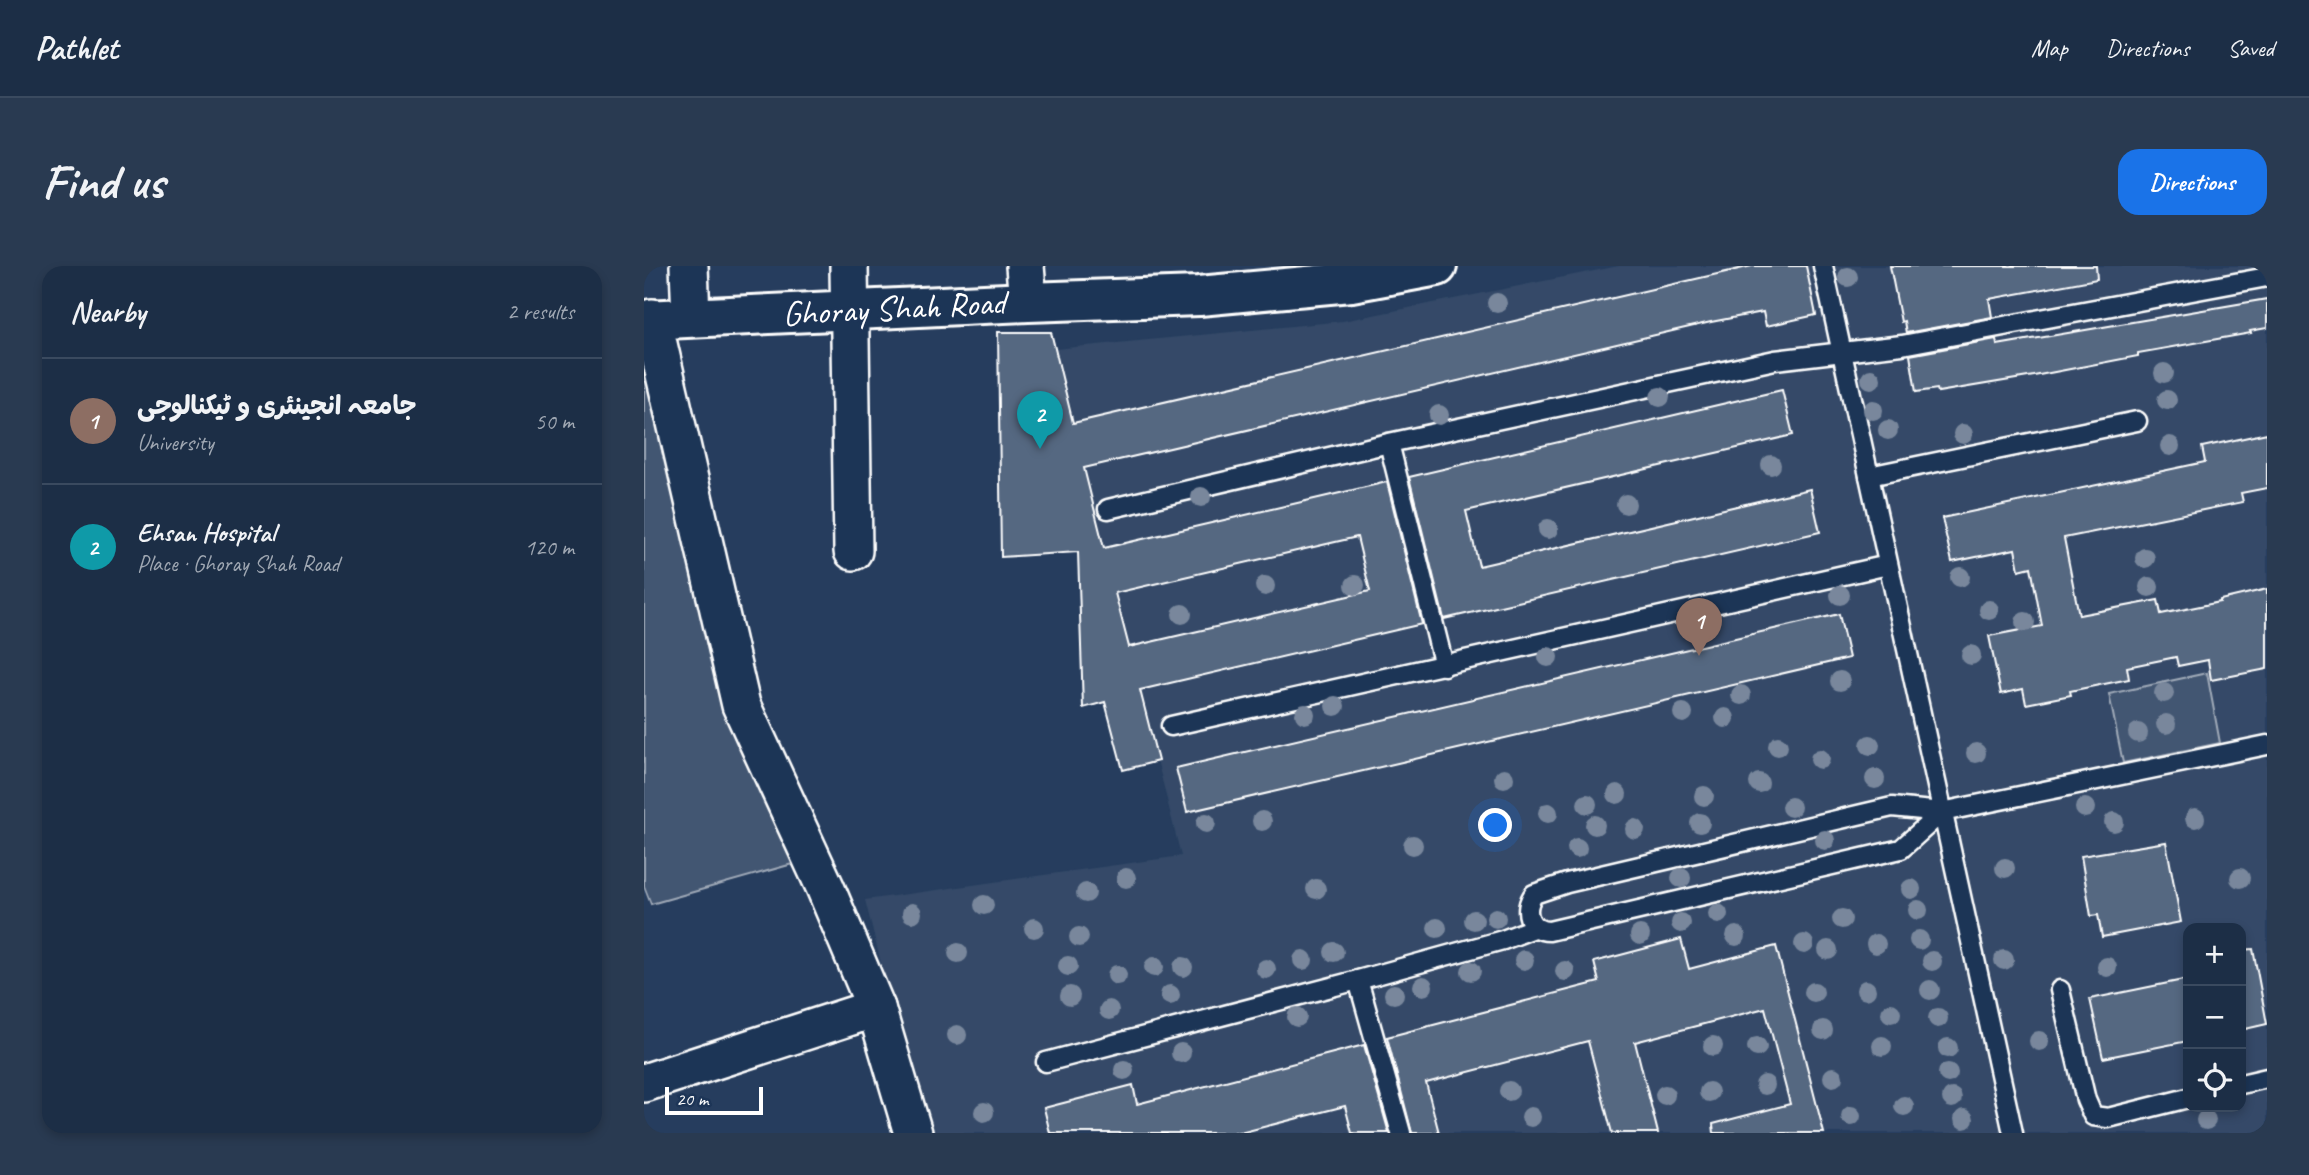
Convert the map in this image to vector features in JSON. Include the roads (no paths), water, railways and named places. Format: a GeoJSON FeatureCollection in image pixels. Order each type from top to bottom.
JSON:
{"type":"FeatureCollection","features":[{"type":"Feature","properties":{"kind":"main road","name":"Ghoray Shah Road"},"geometry":{"type":"LineString","coordinates":[[648,319],[849,309],[1026,284],[1199,296],[1284,278],[1351,282],[1437,266]]}},
{"type":"Feature","properties":{"kind":"street"},"geometry":{"type":"LineString","coordinates":[[689,266],[691,317]]}},
{"type":"Feature","properties":{"kind":"street"},"geometry":{"type":"LineString","coordinates":[[849,266],[853,551]]}},
{"type":"Feature","properties":{"kind":"street"},"geometry":{"type":"LineString","coordinates":[[648,319],[741,705],[825,887],[876,1008],[913,1133]]}},
{"type":"Feature","properties":{"kind":"street"},"geometry":{"type":"LineString","coordinates":[[644,1083],[876,1008]]}},
{"type":"Feature","properties":{"kind":"lane"},"geometry":{"type":"LineString","coordinates":[[1823,266],[2013,1133]]}},
{"type":"Feature","properties":{"kind":"lane"},"geometry":{"type":"LineString","coordinates":[[1108,509],[1389,443],[1775,360],[1902,345],[2267,277]]}},
{"type":"Feature","properties":{"kind":"lane"},"geometry":{"type":"LineString","coordinates":[[1869,475],[2137,421]]}},
{"type":"Feature","properties":{"kind":"lane"},"geometry":{"type":"LineString","coordinates":[[1389,443],[1444,666]]}},
{"type":"Feature","properties":{"kind":"lane"},"geometry":{"type":"LineString","coordinates":[[1171,726],[1888,565]]}},
{"type":"Feature","properties":{"kind":"lane"},"geometry":{"type":"LineString","coordinates":[[1942,813],[1901,849],[1549,931],[1534,928],[1529,918],[1527,907],[1530,899],[1540,890],[1892,807],[1942,813],[2267,744]]}},
{"type":"Feature","properties":{"kind":"lane"},"geometry":{"type":"LineString","coordinates":[[1046,1062],[1358,980],[1503,940],[1534,928]]}},
{"type":"Feature","properties":{"kind":"lane"},"geometry":{"type":"LineString","coordinates":[[1358,980],[1401,1133]]}},
{"type":"Feature","properties":{"kind":"lane"},"geometry":{"type":"LineString","coordinates":[[2060,990],[2086,1100],[2093,1116],[2108,1118],[2183,1099]]}},
{"type":"Feature","properties":{"kind":"lane"},"geometry":{"type":"LineString","coordinates":[[2246,1083],[2267,1078]]}},
{"type":"Feature","properties":{"kind":"place","name":"Ehsan Hospital"},"geometry":{"type":"Point","coordinates":[1040,449]}},
{"type":"Feature","properties":{"kind":"place","name":"جامعہ انجینئری و ٹیکنالوجی"},"geometry":{"type":"Point","coordinates":[1699,656]}}]}
